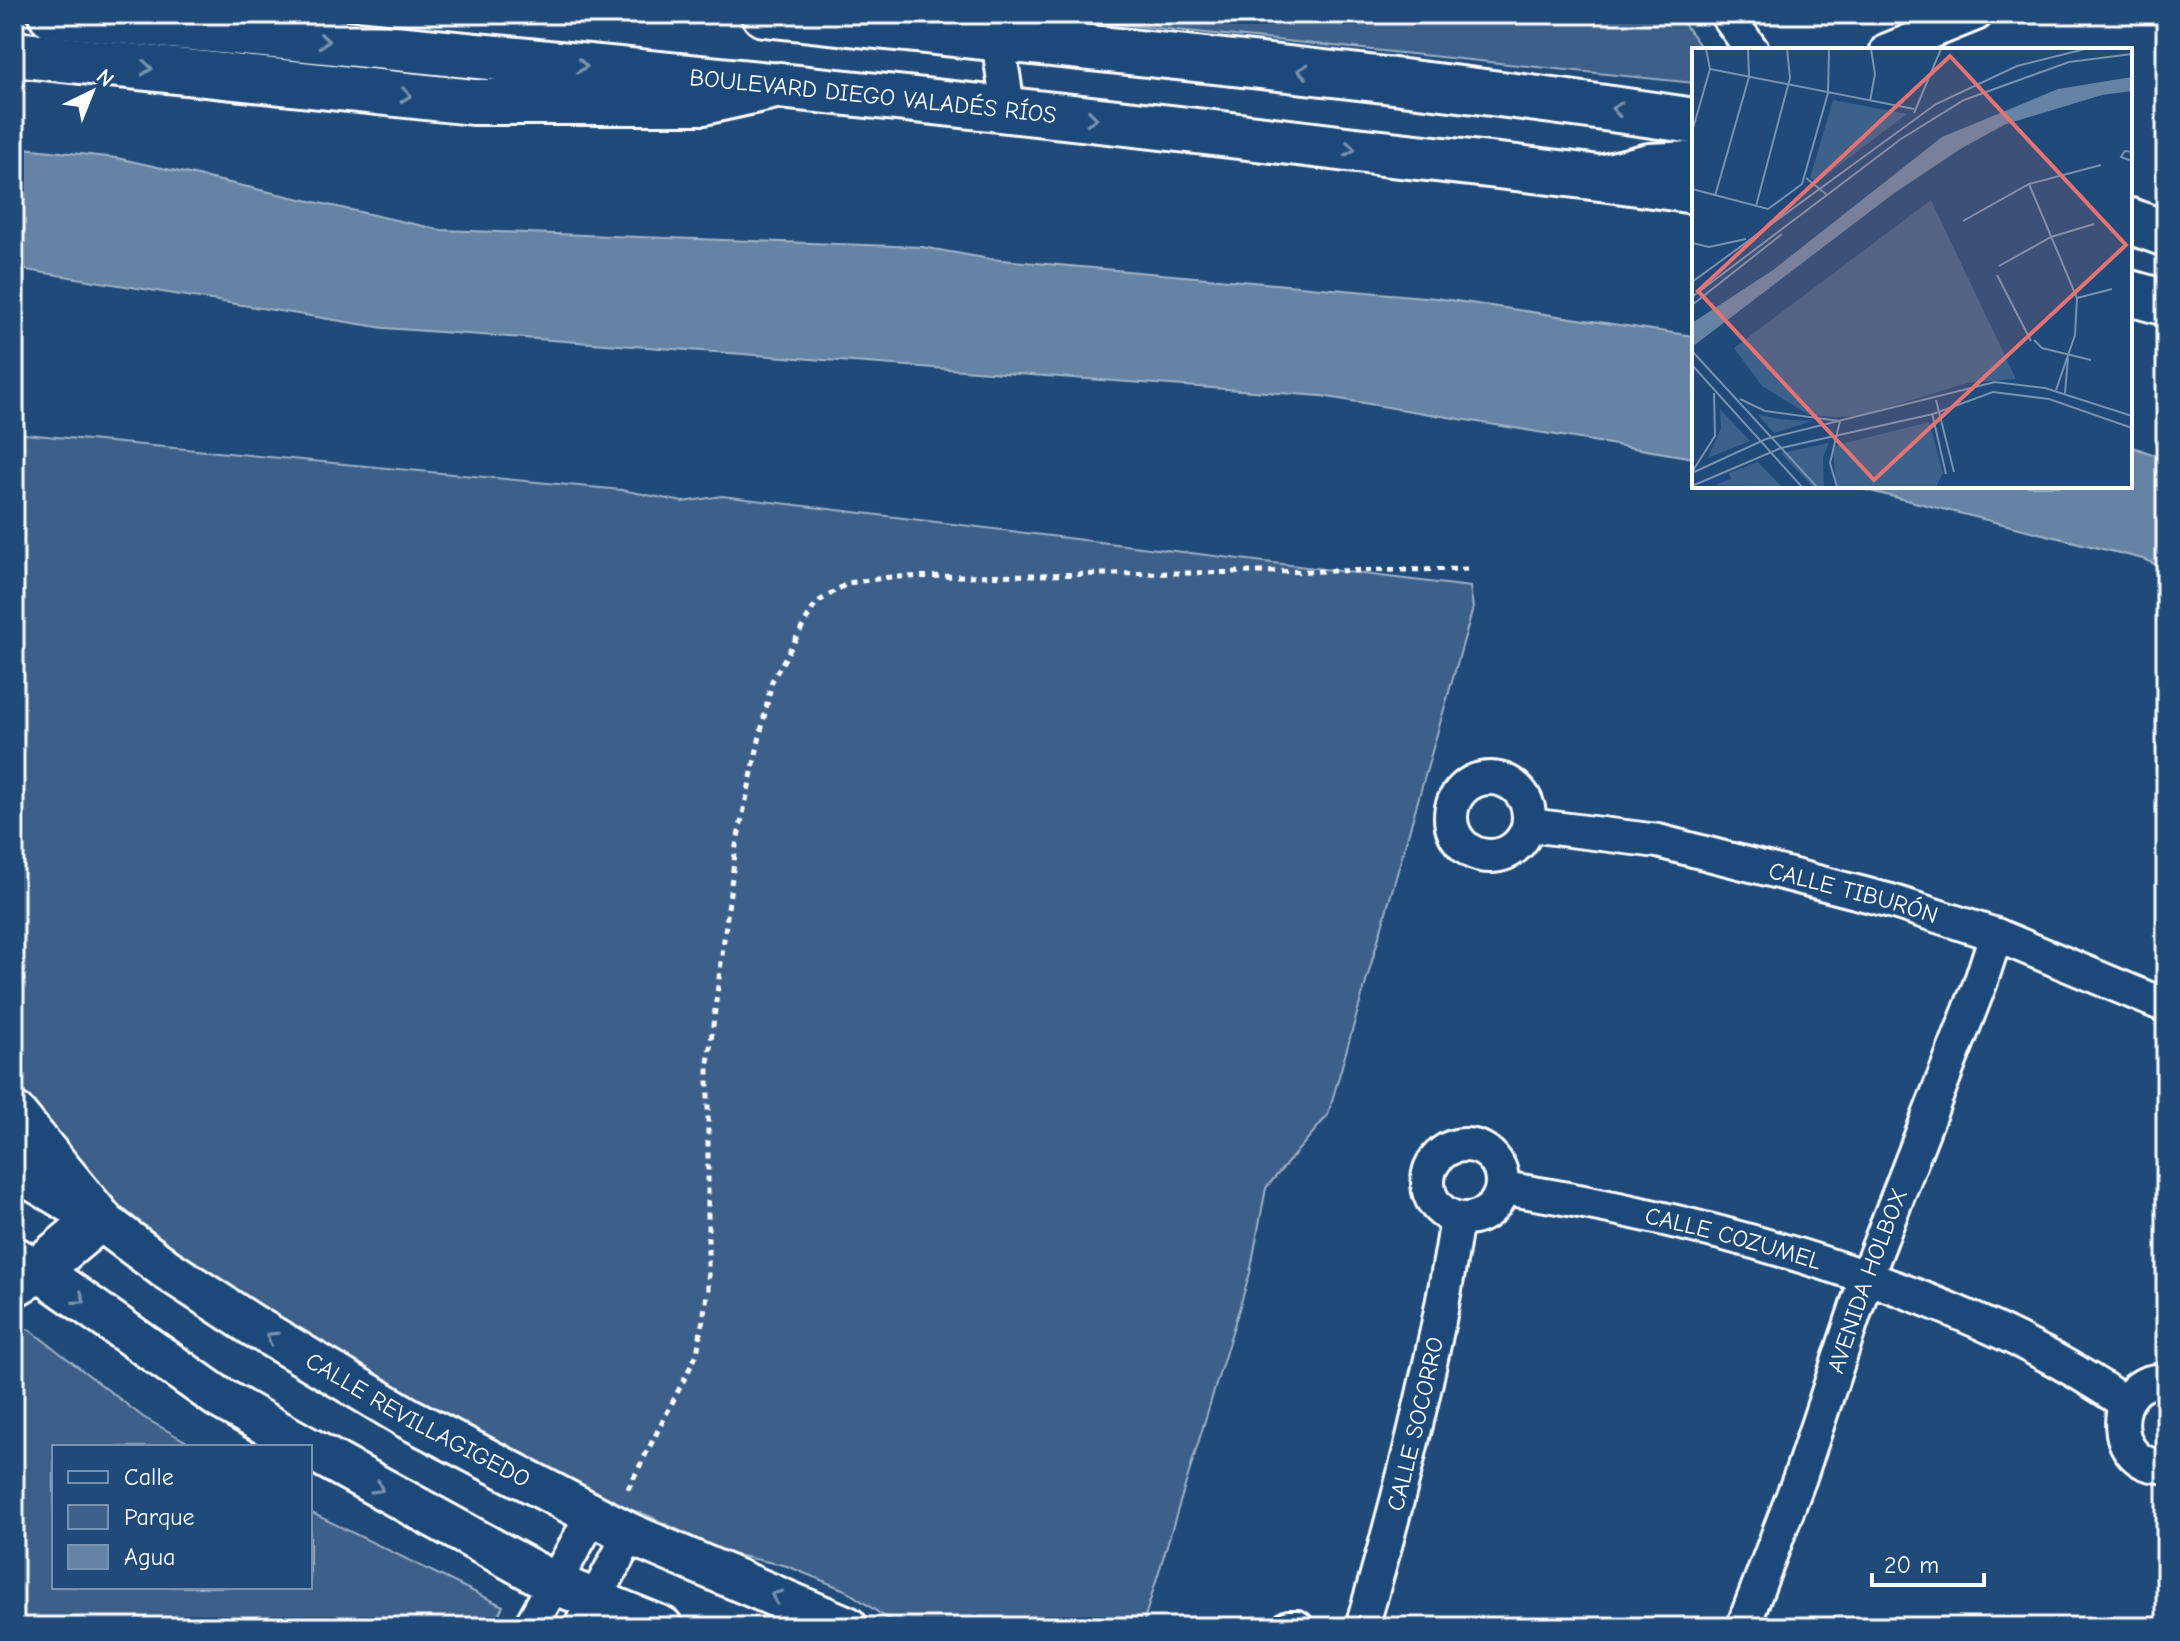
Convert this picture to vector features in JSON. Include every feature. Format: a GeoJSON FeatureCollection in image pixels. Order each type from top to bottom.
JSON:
{"type":"FeatureCollection","features":[{"type":"Feature","properties":{"kind":"main road","name":"BOULEVARD DIEGO VALADÉS RÍOS"},"geometry":{"type":"LineString","coordinates":[[51,14],[1008,107],[1444,161],[1593,175],[1692,191]]}},
{"type":"Feature","properties":{"kind":"main road"},"geometry":{"type":"LineString","coordinates":[[764,14],[995,25],[1692,121]]}},
{"type":"Feature","properties":{"kind":"main road"},"geometry":{"type":"LineString","coordinates":[[14,54],[473,102],[703,102],[780,85]]}},
{"type":"Feature","properties":{"kind":"main road"},"geometry":{"type":"LineString","coordinates":[[2132,222],[2166,234]]}},
{"type":"Feature","properties":{"kind":"main road"},"geometry":{"type":"LineString","coordinates":[[2132,294],[2166,303]]}},
{"type":"Feature","properties":{"kind":"main road"},"geometry":{"type":"LineString","coordinates":[[14,1115],[99,1219],[22,1270]]}},
{"type":"Feature","properties":{"kind":"street"},"geometry":{"type":"LineString","coordinates":[[1726,14],[1751,48]]}},
{"type":"Feature","properties":{"kind":"street"},"geometry":{"type":"LineString","coordinates":[[1892,48],[1976,14]]}},
{"type":"Feature","properties":{"kind":"street"},"geometry":{"type":"LineString","coordinates":[[995,25],[1008,107]]}},
{"type":"Feature","properties":{"kind":"street"},"geometry":{"type":"LineString","coordinates":[[1593,175],[1649,160],[1692,158]]}},
{"type":"Feature","properties":{"kind":"street","name":"CALLE TIBURÓN"},"geometry":{"type":"LineString","coordinates":[[1529,825],[1658,841],[1891,901],[1996,935],[2166,1006]]}},
{"type":"Feature","properties":{"kind":"street","name":"AVENIDA HOLBOX"},"geometry":{"type":"LineString","coordinates":[[1743,1627],[1800,1477],[1866,1278],[1980,984],[1996,935]]}},
{"type":"Feature","properties":{"kind":"street"},"geometry":{"type":"LineString","coordinates":[[1456,1146],[1480,1147],[1499,1164],[1503,1188],[1492,1210],[1469,1220],[1457,1219],[1445,1214],[1430,1195],[1430,1170],[1444,1151],[1456,1146]]}},
{"type":"Feature","properties":{"kind":"street","name":"CALLE REVILLAGIGEDO"},"geometry":{"type":"LineString","coordinates":[[14,1169],[99,1219],[166,1269],[332,1376],[592,1516],[847,1627]]}},
{"type":"Feature","properties":{"kind":"street","name":"CALLE COZUMEL"},"geometry":{"type":"LineString","coordinates":[[1503,1188],[1564,1198],[1738,1240],[1866,1278],[2047,1356],[2086,1375],[2125,1403]]}},
{"type":"Feature","properties":{"kind":"street","name":"CALLE SOCORRO"},"geometry":{"type":"LineString","coordinates":[[1362,1627],[1397,1500],[1444,1293],[1457,1219]]}},
{"type":"Feature","properties":{"kind":"street"},"geometry":{"type":"LineString","coordinates":[[22,1270],[218,1397],[303,1445]]}},
{"type":"Feature","properties":{"kind":"street"},"geometry":{"type":"LineString","coordinates":[[2166,1381],[2146,1384],[2125,1403],[2121,1431],[2134,1455],[2147,1463],[2166,1466]]}},
{"type":"Feature","properties":{"kind":"street"},"geometry":{"type":"LineString","coordinates":[[312,1450],[556,1584],[588,1614],[662,1627]]}},
{"type":"Feature","properties":{"kind":"street"},"geometry":{"type":"LineString","coordinates":[[530,1627],[592,1516]]}},
{"type":"Feature","properties":{"kind":"street"},"geometry":{"type":"LineString","coordinates":[[588,1614],[630,1534]]}},
{"type":"Feature","properties":{"kind":"street"},"geometry":{"type":"LineString","coordinates":[[1289,1627],[1297,1627]]}},
{"type":"Feature","properties":{"kind":"path"},"geometry":{"type":"LineString","coordinates":[[629,1489],[697,1354],[708,1290],[708,1064],[736,846],[772,681],[816,603],[848,583],[891,577],[1473,569]]}},
{"type":"Feature","properties":{"kind":"green space"},"geometry":{"type":"Polygon","coordinates":[[[1021,14],[1677,14],[1702,48],[1692,48],[1692,83],[1021,14]]]}},
{"type":"Feature","properties":{"kind":"green space"},"geometry":{"type":"Polygon","coordinates":[[[14,433],[622,490],[683,502],[722,496],[1470,587],[1473,608],[1328,1115],[1266,1188],[1250,1273],[1142,1627],[900,1627],[845,1590],[787,1566],[727,1553],[647,1515],[605,1501],[494,1451],[190,1264],[87,1178],[14,1100],[14,433]]]}},
{"type":"Feature","properties":{"kind":"green space"},"geometry":{"type":"Polygon","coordinates":[[[14,1325],[30,1330],[143,1417],[192,1445],[52,1445],[52,1589],[312,1589],[312,1513],[503,1606],[492,1627],[14,1627],[14,1325]]]}},
{"type":"Feature","properties":{"kind":"water"},"geometry":{"type":"Polygon","coordinates":[[[14,147],[117,158],[441,230],[922,247],[990,259],[1436,298],[1692,336],[1692,458],[1321,396],[384,328],[14,268],[14,147]]]}},
{"type":"Feature","properties":{"kind":"water"},"geometry":{"type":"Polygon","coordinates":[[[2132,447],[2166,459],[2166,569],[2143,559],[1858,488],[2132,488],[2132,447]]]}}]}
